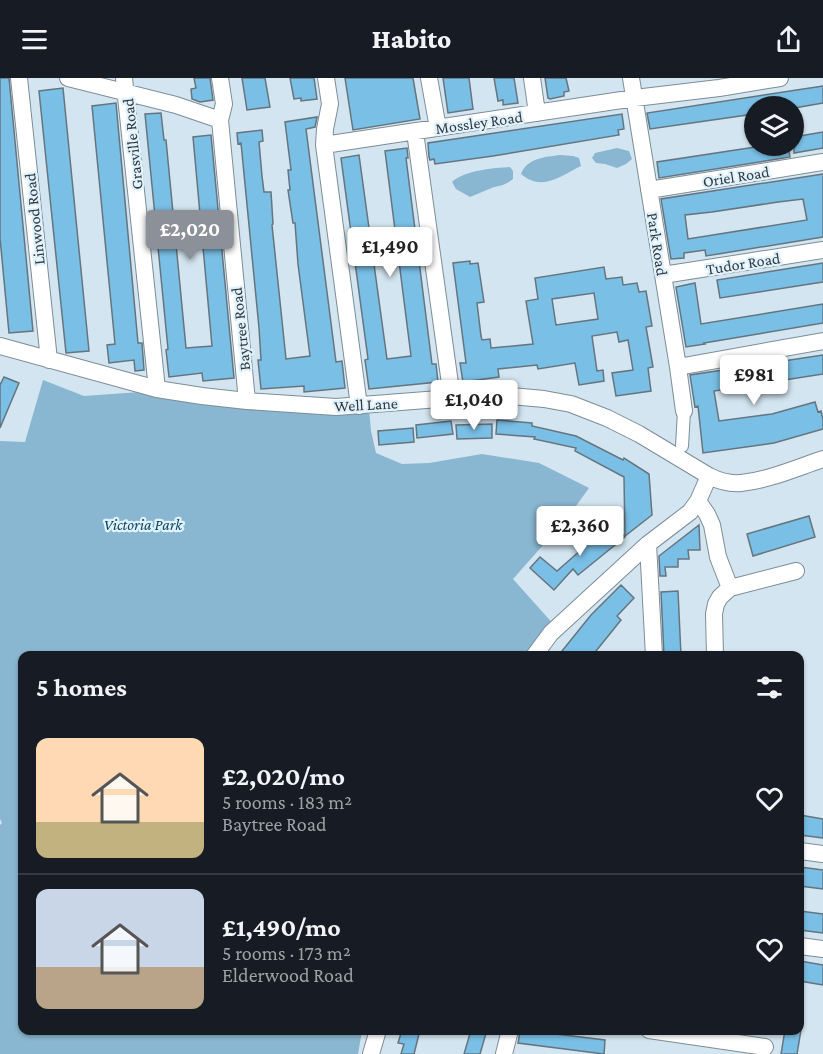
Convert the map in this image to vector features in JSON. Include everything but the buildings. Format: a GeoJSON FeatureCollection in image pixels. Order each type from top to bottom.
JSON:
{"type":"FeatureCollection","features":[{"type":"Feature","properties":{"kind":"street","name":"Linwood Road"},"geometry":{"type":"LineString","coordinates":[[19,78],[49,360]]}},
{"type":"Feature","properties":{"kind":"street"},"geometry":{"type":"LineString","coordinates":[[68,78],[125,85],[220,120]]}},
{"type":"Feature","properties":{"kind":"street","name":"Baytree Road"},"geometry":{"type":"LineString","coordinates":[[220,78],[224,104],[220,120],[247,401]]}},
{"type":"Feature","properties":{"kind":"street"},"geometry":{"type":"LineString","coordinates":[[326,78],[330,104],[324,145],[359,406]]}},
{"type":"Feature","properties":{"kind":"street"},"geometry":{"type":"LineString","coordinates":[[429,78],[438,128]]}},
{"type":"Feature","properties":{"kind":"street"},"geometry":{"type":"LineString","coordinates":[[532,78],[537,113]]}},
{"type":"Feature","properties":{"kind":"street","name":"Park Road"},"geometry":{"type":"LineString","coordinates":[[631,78],[684,411]]}},
{"type":"Feature","properties":{"kind":"street","name":"Mossley Road"},"geometry":{"type":"LineString","coordinates":[[324,145],[718,83],[780,78]]}},
{"type":"Feature","properties":{"kind":"street","name":"Grasville Road"},"geometry":{"type":"LineString","coordinates":[[125,85],[157,389]]}},
{"type":"Feature","properties":{"kind":"street"},"geometry":{"type":"LineString","coordinates":[[415,132],[452,398]]}},
{"type":"Feature","properties":{"kind":"street","name":"Oriel Road"},"geometry":{"type":"LineString","coordinates":[[649,190],[823,162]]}},
{"type":"Feature","properties":{"kind":"street","name":"Tudor Road"},"geometry":{"type":"LineString","coordinates":[[663,275],[823,250]]}},
{"type":"Feature","properties":{"kind":"street"},"geometry":{"type":"LineString","coordinates":[[678,367],[823,341]]}},
{"type":"Feature","properties":{"kind":"street","name":"Well Lane"},"geometry":{"type":"LineString","coordinates":[[0,346],[157,389],[247,401],[336,407],[511,396],[571,404],[639,434],[720,481],[739,483],[772,476],[823,459]]}},
{"type":"Feature","properties":{"kind":"street"},"geometry":{"type":"LineString","coordinates":[[682,446],[684,411]]}},
{"type":"Feature","properties":{"kind":"street"},"geometry":{"type":"LineString","coordinates":[[538,651],[551,633],[648,544],[690,512],[698,501],[709,476]]}},
{"type":"Feature","properties":{"kind":"street"},"geometry":{"type":"LineString","coordinates":[[698,501],[712,525],[718,557],[730,588]]}},
{"type":"Feature","properties":{"kind":"street"},"geometry":{"type":"LineString","coordinates":[[648,544],[654,651]]}},
{"type":"Feature","properties":{"kind":"street"},"geometry":{"type":"LineString","coordinates":[[715,651],[714,614],[720,597],[730,588],[796,571]]}},
{"type":"Feature","properties":{"kind":"street"},"geometry":{"type":"LineString","coordinates":[[804,852],[823,854]]}},
{"type":"Feature","properties":{"kind":"street"},"geometry":{"type":"LineString","coordinates":[[804,947],[823,949]]}},
{"type":"Feature","properties":{"kind":"street"},"geometry":{"type":"LineString","coordinates":[[372,1054],[377,1035]]}},
{"type":"Feature","properties":{"kind":"street"},"geometry":{"type":"LineString","coordinates":[[504,1054],[509,1035]]}},
{"type":"Feature","properties":{"kind":"street"},"geometry":{"type":"LineString","coordinates":[[691,1035],[766,1044]]}},
{"type":"Feature","properties":{"kind":"green space"},"geometry":{"type":"Polygon","coordinates":[[[617,148],[629,151],[632,159],[617,168],[596,163],[592,158],[595,153],[617,148]]]}},
{"type":"Feature","properties":{"kind":"green space"},"geometry":{"type":"Polygon","coordinates":[[[560,155],[579,158],[581,166],[559,178],[544,182],[536,182],[521,174],[532,161],[560,155]]]}},
{"type":"Feature","properties":{"kind":"green space"},"geometry":{"type":"Polygon","coordinates":[[[510,167],[513,171],[513,179],[470,197],[456,189],[452,182],[472,172],[510,167]]]}},
{"type":"Feature","properties":{"kind":"green space","name":"Victoria Park"},"geometry":{"type":"Polygon","coordinates":[[[43,380],[84,396],[154,391],[369,408],[376,453],[402,464],[429,463],[482,454],[539,463],[589,488],[568,517],[513,579],[555,626],[535,651],[18,651],[18,1035],[361,1035],[358,1054],[0,1054],[0,825],[2,823],[0,819],[0,441],[25,442],[43,380]]]}}]}
